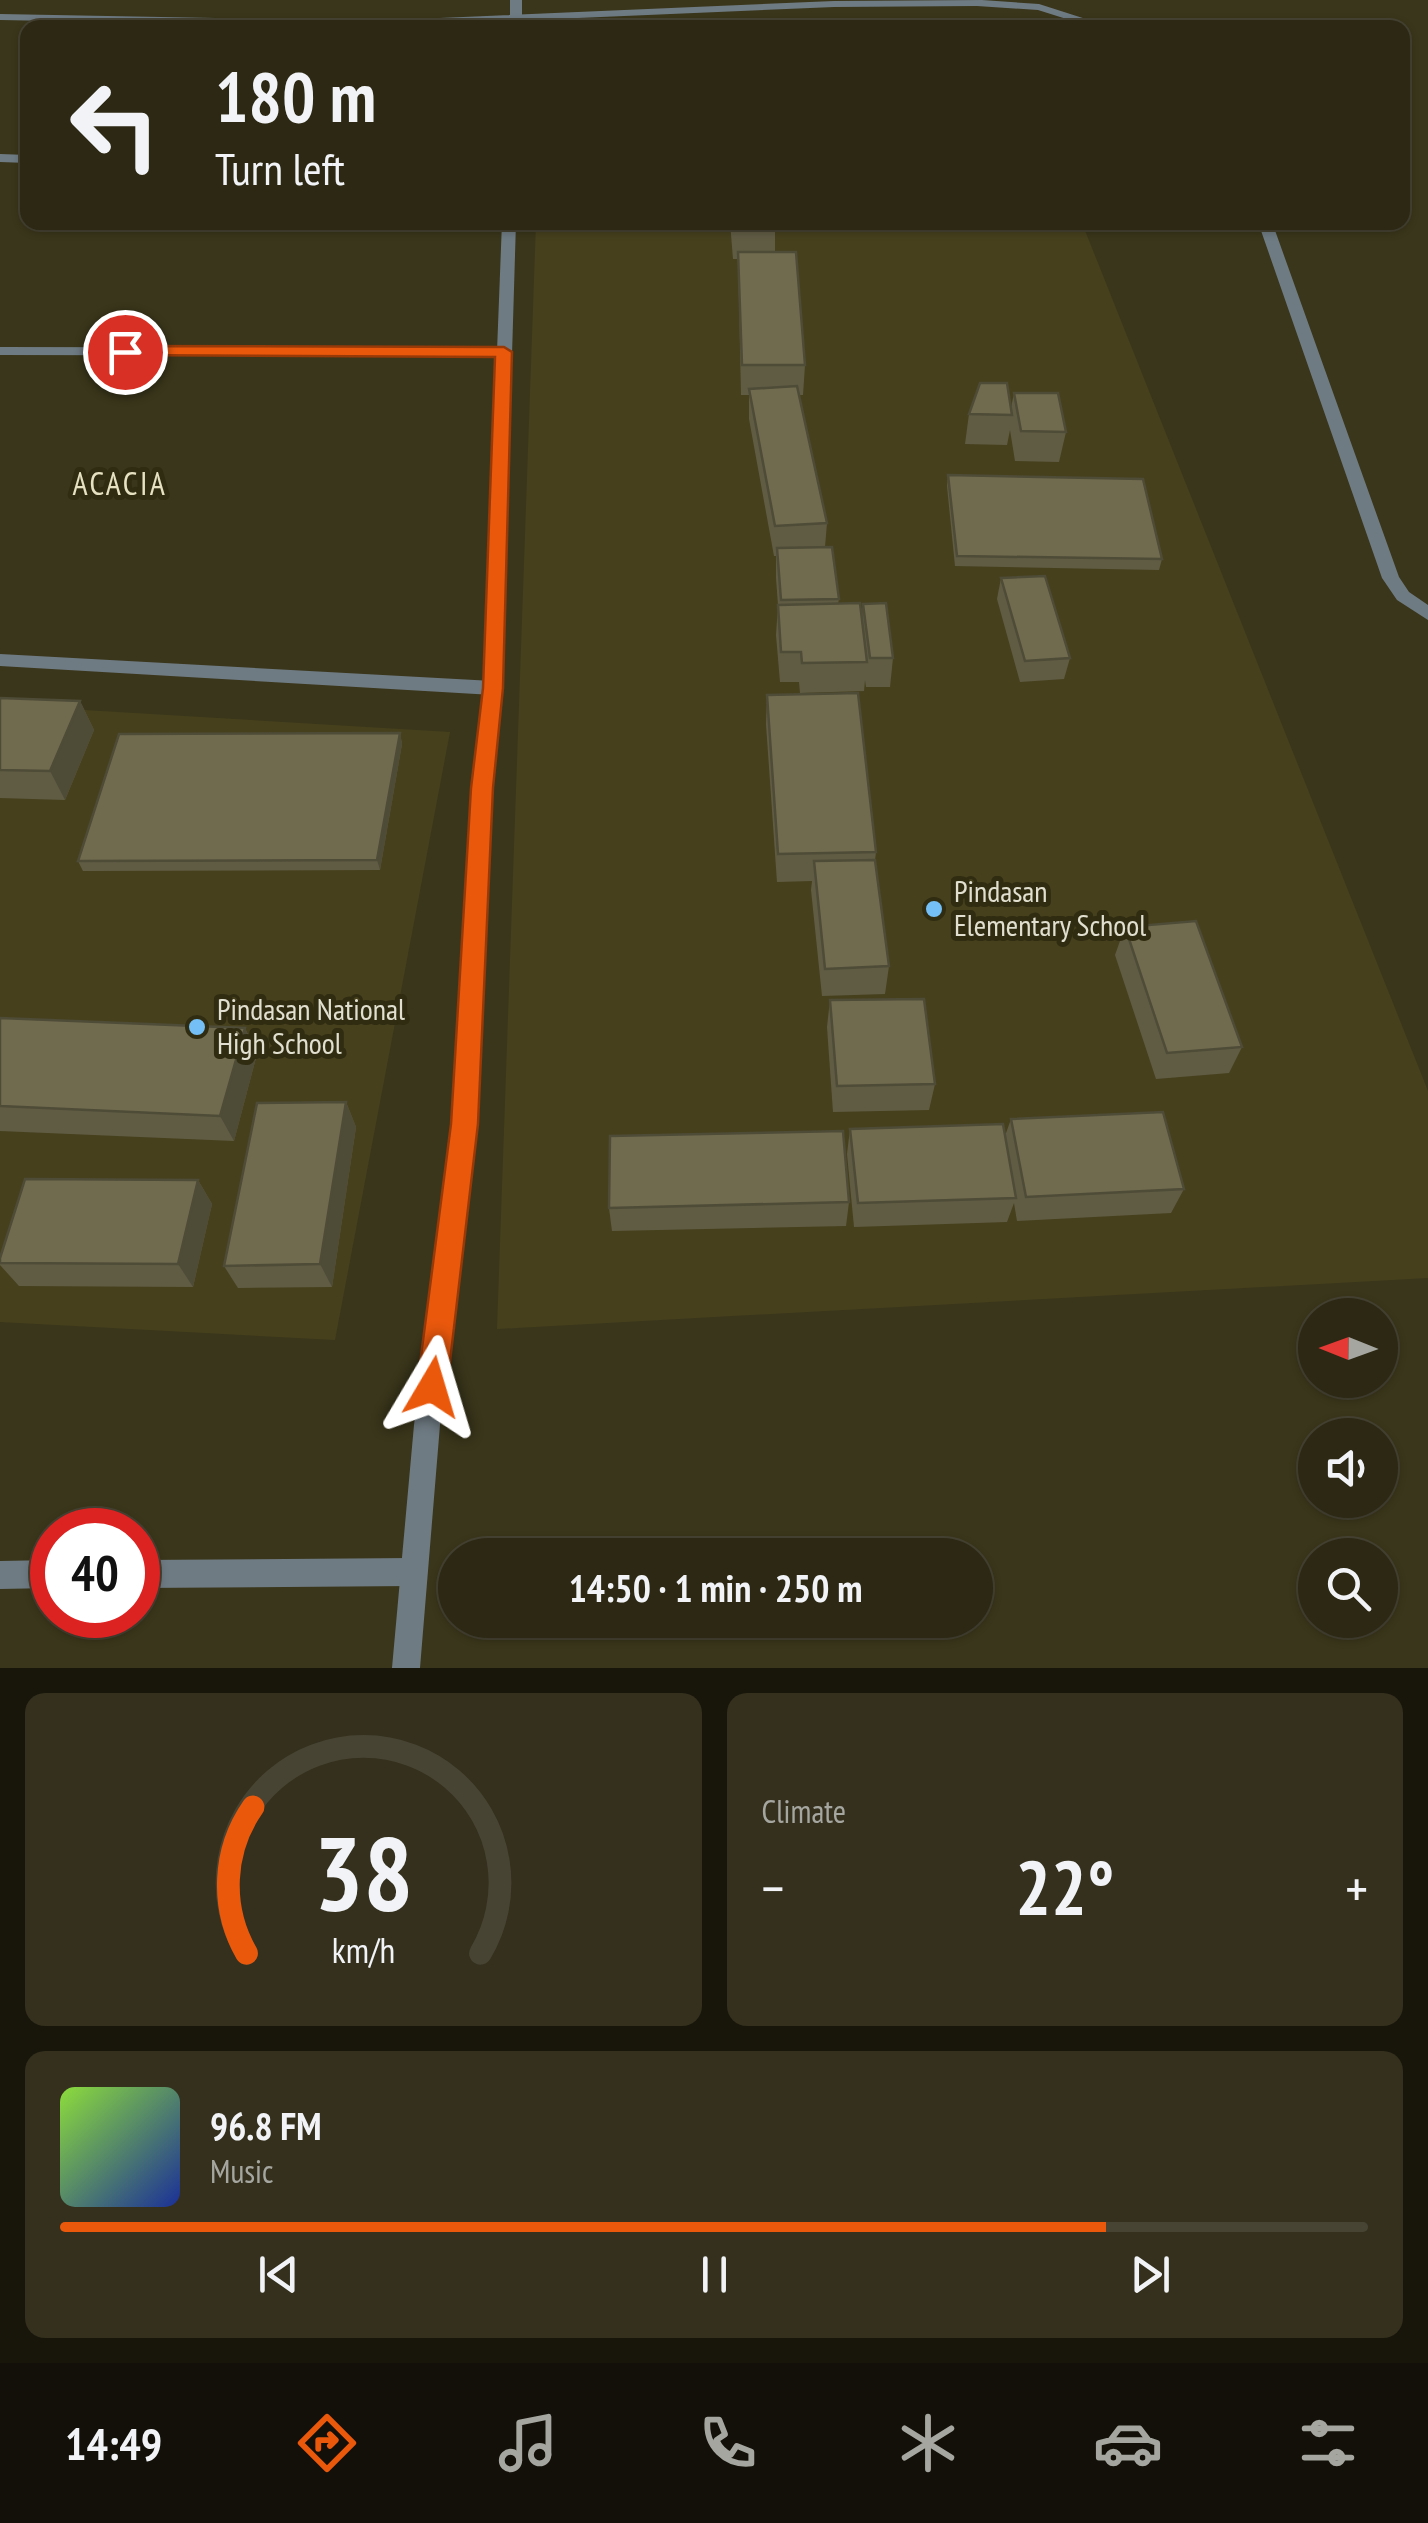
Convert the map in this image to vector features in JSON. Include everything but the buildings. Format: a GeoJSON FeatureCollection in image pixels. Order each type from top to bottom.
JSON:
{"type":"FeatureCollection","features":[{"type":"Feature","properties":{"kind":"street"},"geometry":{"type":"LineString","coordinates":[[561,20],[834,2],[1012,4],[1082,20]]}},
{"type":"Feature","properties":{"kind":"street"},"geometry":{"type":"LineString","coordinates":[[0,17],[159,20]]}},
{"type":"Feature","properties":{"kind":"street"},"geometry":{"type":"LineString","coordinates":[[406,1668],[412,1572],[464,1124],[482,788],[493,688],[510,230]]}},
{"type":"Feature","properties":{"kind":"street"},"geometry":{"type":"LineString","coordinates":[[1267,230],[1391,578],[1403,596],[1428,614]]}},
{"type":"Feature","properties":{"kind":"street"},"geometry":{"type":"LineString","coordinates":[[0,351],[504,352]]}},
{"type":"Feature","properties":{"kind":"street"},"geometry":{"type":"LineString","coordinates":[[0,660],[493,688]]}},
{"type":"Feature","properties":{"kind":"street"},"geometry":{"type":"LineString","coordinates":[[160,1574],[412,1572]]}},
{"type":"Feature","properties":{"kind":"street"},"geometry":{"type":"LineString","coordinates":[[0,1574],[30,1574]]}},
{"type":"Feature","properties":{"kind":"shaded area","name":"Pindasan Elementary School"},"geometry":{"type":"Polygon","coordinates":[[[536,230],[1085,230],[1428,1091],[1428,1278],[497,1329],[536,230]]]}},
{"type":"Feature","properties":{"kind":"shaded area","name":"Pindasan National High School"},"geometry":{"type":"Polygon","coordinates":[[[0,705],[450,732],[335,1340],[0,1322],[0,705]]]}},
{"type":"Feature","properties":{"kind":"place","name":"Pindasan Elementary School"},"geometry":{"type":"Point","coordinates":[934,909]}},
{"type":"Feature","properties":{"kind":"place","name":"Pindasan National High School"},"geometry":{"type":"Point","coordinates":[197,1027]}},
{"type":"Feature","properties":{"kind":"district","name":"ACACIA"},"geometry":{"type":"Point","coordinates":[120,484]}},
{"type":"Feature","properties":{"kind":"route"},"geometry":{"type":"LineString","coordinates":[[125,352],[504,352],[493,688],[482,788],[464,1124],[432,1387]]}}]}
